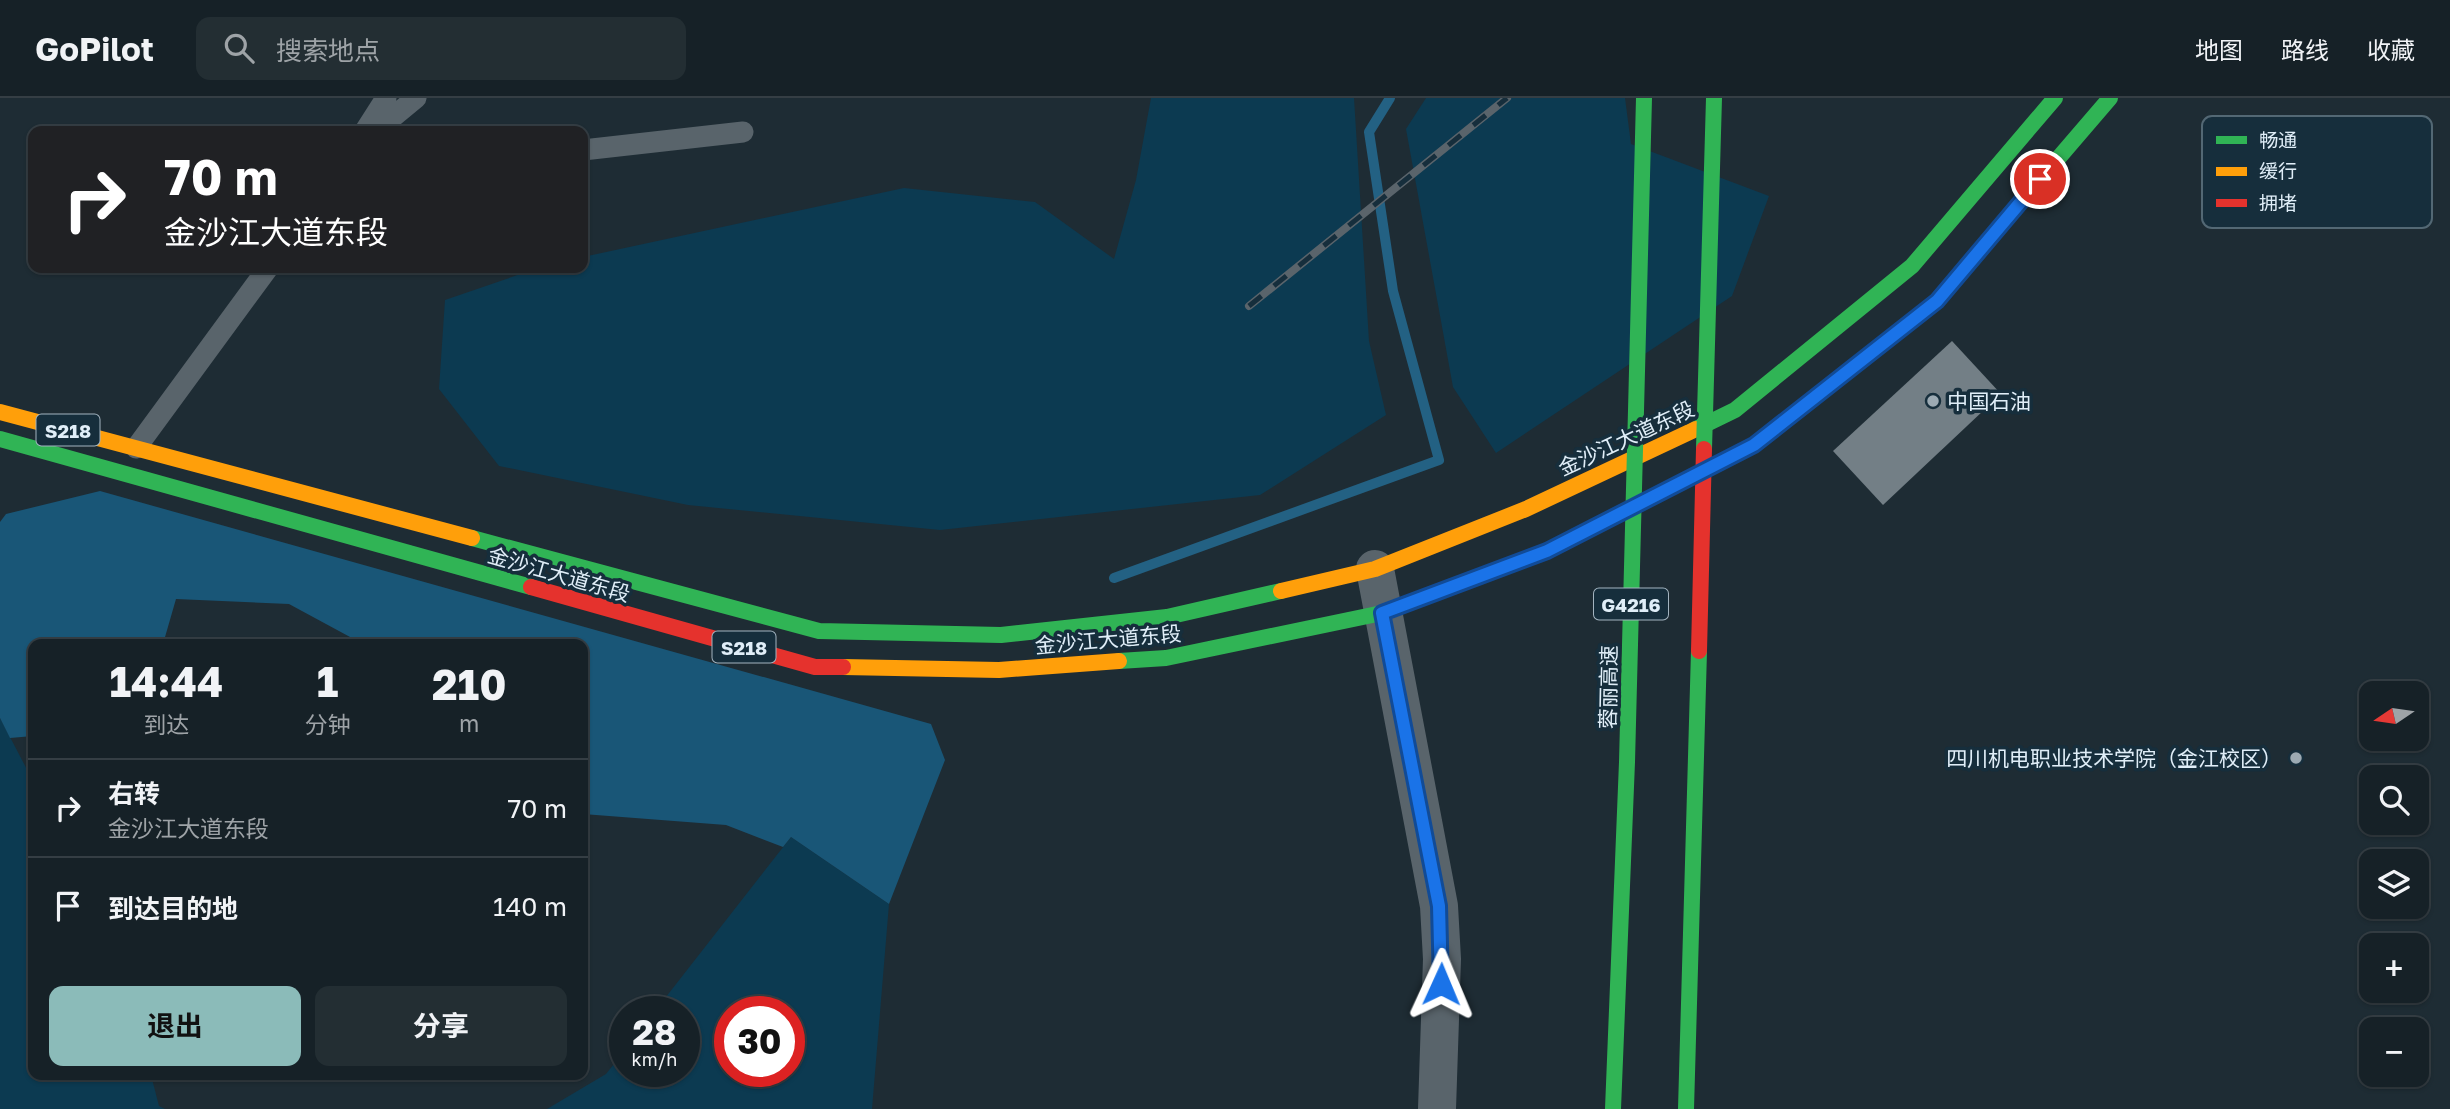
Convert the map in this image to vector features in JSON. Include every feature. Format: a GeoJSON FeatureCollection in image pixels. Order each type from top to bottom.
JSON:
{"type":"FeatureCollection","features":[{"type":"Feature","properties":{"kind":"main road","name":"蓉丽高速"},"geometry":{"type":"LineString","coordinates":[[1613,1109],[1627,762],[1644,98]]}},
{"type":"Feature","properties":{"kind":"main road"},"geometry":{"type":"LineString","coordinates":[[1686,1109],[1714,98]]}},
{"type":"Feature","properties":{"kind":"main road","name":"金沙江大道东段"},"geometry":{"type":"LineString","coordinates":[[0,412],[820,631],[1001,635],[1167,617],[1375,569],[1526,509],[1735,410],[1912,266],[2055,98]]}},
{"type":"Feature","properties":{"kind":"main road","name":"金沙江大道东段"},"geometry":{"type":"LineString","coordinates":[[0,439],[815,667],[999,670],[1166,658],[1382,613],[1547,551],[1754,445],[1937,301],[2110,98]]}},
{"type":"Feature","properties":{"kind":"street"},"geometry":{"type":"LineString","coordinates":[[1375,569],[1439,906],[1443,959],[1437,1109]]}},
{"type":"Feature","properties":{"kind":"lane"},"geometry":{"type":"LineString","coordinates":[[368,126],[386,98]]}},
{"type":"Feature","properties":{"kind":"lane"},"geometry":{"type":"LineString","coordinates":[[382,126],[415,98]]}},
{"type":"Feature","properties":{"kind":"lane"},"geometry":{"type":"LineString","coordinates":[[588,149],[743,132]]}},
{"type":"Feature","properties":{"kind":"lane"},"geometry":{"type":"LineString","coordinates":[[136,448],[264,273]]}},
{"type":"Feature","properties":{"kind":"shaded area"},"geometry":{"type":"Polygon","coordinates":[[[1151,98],[1354,98],[1369,341],[1386,415],[1260,495],[940,530],[688,505],[499,466],[439,389],[445,300],[523,273],[588,273],[588,256],[904,188],[1035,202],[1114,259],[1136,180],[1151,98]]]}},
{"type":"Feature","properties":{"kind":"shaded area"},"geometry":{"type":"Polygon","coordinates":[[[1426,98],[1625,98],[1631,144],[1769,196],[1732,296],[1496,453],[1453,387],[1406,129],[1426,98]]]}},
{"type":"Feature","properties":{"kind":"shaded area"},"geometry":{"type":"Polygon","coordinates":[[[100,491],[931,724],[945,760],[889,904],[791,837],[783,847],[726,825],[588,814],[588,639],[354,639],[289,604],[176,599],[164,639],[28,639],[28,736],[10,738],[0,718],[0,522],[6,514],[100,491]]]}},
{"type":"Feature","properties":{"kind":"shaded area"},"geometry":{"type":"Polygon","coordinates":[[[0,718],[28,771],[28,1080],[152,1080],[159,1106],[165,1109],[0,1109],[0,718]]]}},
{"type":"Feature","properties":{"kind":"shaded area"},"geometry":{"type":"Polygon","coordinates":[[[791,837],[889,904],[872,1109],[547,1109],[609,1070],[609,1087],[700,1087],[700,996],[667,996],[791,837]]]}},
{"type":"Feature","properties":{"kind":"building"},"geometry":{"type":"Polygon","coordinates":[[[1952,341],[2001,394],[1883,505],[1833,451],[1952,341]]]}},
{"type":"Feature","properties":{"kind":"waterway"},"geometry":{"type":"LineString","coordinates":[[1114,578],[1439,460],[1393,291],[1369,132],[1390,98]]}},
{"type":"Feature","properties":{"kind":"railway"},"geometry":{"type":"LineString","coordinates":[[1249,306],[1507,98]]}},
{"type":"Feature","properties":{"kind":"traffic: fast"},"geometry":{"type":"LineString","coordinates":[[1613,1109],[1627,762],[1644,98]]}},
{"type":"Feature","properties":{"kind":"traffic: fast"},"geometry":{"type":"LineString","coordinates":[[1704,449],[1714,98]]}},
{"type":"Feature","properties":{"kind":"traffic: fast"},"geometry":{"type":"LineString","coordinates":[[1696,429],[1735,410],[1912,266],[2055,98]]}},
{"type":"Feature","properties":{"kind":"traffic: fast"},"geometry":{"type":"LineString","coordinates":[[2013,211],[2110,98]]}},
{"type":"Feature","properties":{"kind":"traffic: fast"},"geometry":{"type":"LineString","coordinates":[[1119,661],[1166,658],[1382,613],[1547,551],[1754,445],[1839,378]]}},
{"type":"Feature","properties":{"kind":"traffic: fast"},"geometry":{"type":"LineString","coordinates":[[0,439],[531,587]]}},
{"type":"Feature","properties":{"kind":"traffic: fast"},"geometry":{"type":"LineString","coordinates":[[472,538],[819,631],[1001,635],[1167,617],[1281,591]]}},
{"type":"Feature","properties":{"kind":"traffic: fast"},"geometry":{"type":"LineString","coordinates":[[1686,1109],[1699,651]]}},
{"type":"Feature","properties":{"kind":"traffic: slow"},"geometry":{"type":"LineString","coordinates":[[0,412],[472,538]]}},
{"type":"Feature","properties":{"kind":"traffic: slow"},"geometry":{"type":"LineString","coordinates":[[1281,591],[1375,569],[1526,509],[1696,429]]}},
{"type":"Feature","properties":{"kind":"traffic: slow"},"geometry":{"type":"LineString","coordinates":[[843,667],[999,670],[1119,661]]}},
{"type":"Feature","properties":{"kind":"traffic: jam"},"geometry":{"type":"LineString","coordinates":[[1839,378],[1937,301],[2013,211]]}},
{"type":"Feature","properties":{"kind":"traffic: jam"},"geometry":{"type":"LineString","coordinates":[[1699,651],[1704,449]]}},
{"type":"Feature","properties":{"kind":"traffic: jam"},"geometry":{"type":"LineString","coordinates":[[531,587],[815,667],[843,667]]}},
{"type":"Feature","properties":{"kind":"place","name":"中国石油"},"geometry":{"type":"Point","coordinates":[1933,401]}},
{"type":"Feature","properties":{"kind":"place","name":"四川机电职业技术学院（金江校区）"},"geometry":{"type":"Point","coordinates":[2296,758]}},
{"type":"Feature","properties":{"kind":"route"},"geometry":{"type":"LineString","coordinates":[[1441,984],[1443,959],[1439,906],[1382,613],[1547,551],[1754,445],[1937,301],[2040,179]]}}]}
